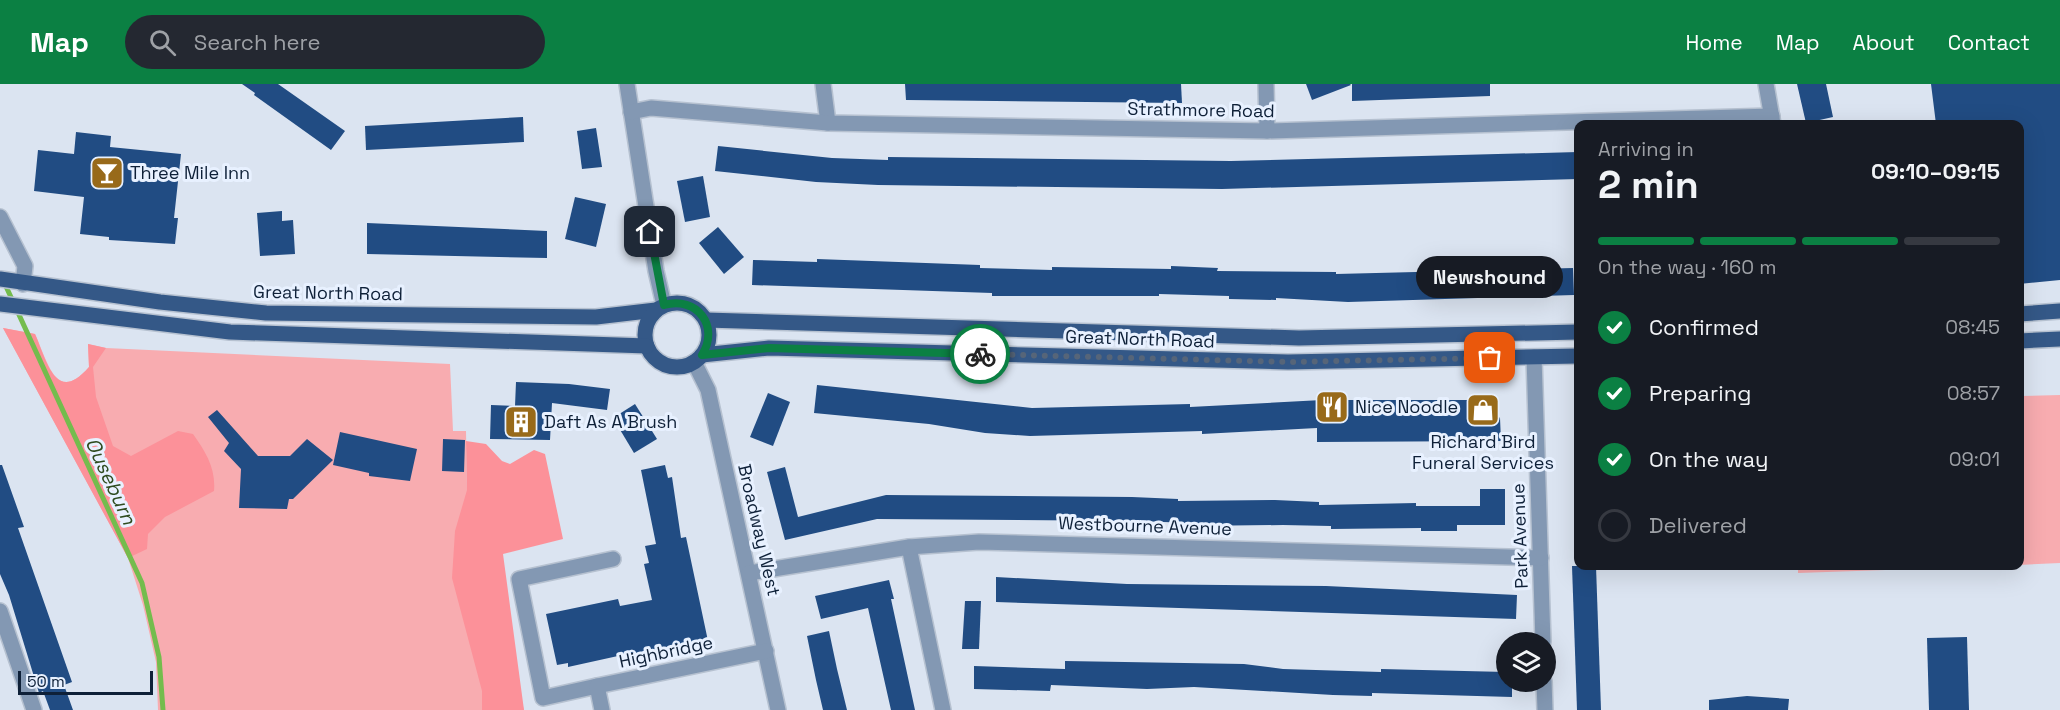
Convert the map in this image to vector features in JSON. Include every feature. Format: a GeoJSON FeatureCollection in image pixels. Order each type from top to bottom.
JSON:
{"type":"FeatureCollection","features":[{"type":"Feature","properties":{"kind":"main road","name":"Great North Road"},"geometry":{"type":"LineString","coordinates":[[0,279],[23,284],[266,313],[596,317],[660,307],[674,302],[692,306],[706,320],[1299,338],[1574,332]]}},
{"type":"Feature","properties":{"kind":"main road"},"geometry":{"type":"LineString","coordinates":[[0,304],[160,325],[283,335],[647,346],[645,327],[660,307]]}},
{"type":"Feature","properties":{"kind":"main road"},"geometry":{"type":"LineString","coordinates":[[2024,314],[2060,311]]}},
{"type":"Feature","properties":{"kind":"main road"},"geometry":{"type":"LineString","coordinates":[[698,359],[709,338],[706,320]]}},
{"type":"Feature","properties":{"kind":"main road"},"geometry":{"type":"LineString","coordinates":[[2024,341],[2060,339]]}},
{"type":"Feature","properties":{"kind":"main road","name":"Great North Road"},"geometry":{"type":"LineString","coordinates":[[647,346],[661,363],[672,367],[698,359],[769,348],[1288,362],[1574,356]]}},
{"type":"Feature","properties":{"kind":"street"},"geometry":{"type":"LineString","coordinates":[[627,84],[660,307]]}},
{"type":"Feature","properties":{"kind":"street"},"geometry":{"type":"LineString","coordinates":[[823,84],[828,123]]}},
{"type":"Feature","properties":{"kind":"street"},"geometry":{"type":"LineString","coordinates":[[1266,84],[1267,131]]}},
{"type":"Feature","properties":{"kind":"street"},"geometry":{"type":"LineString","coordinates":[[1766,84],[1772,120]]}},
{"type":"Feature","properties":{"kind":"street","name":"Strathmore Road"},"geometry":{"type":"LineString","coordinates":[[631,112],[651,108],[828,123],[1267,131],[1574,124]]}},
{"type":"Feature","properties":{"kind":"street"},"geometry":{"type":"LineString","coordinates":[[0,217],[25,266],[23,284]]}},
{"type":"Feature","properties":{"kind":"street","name":"Park Avenue"},"geometry":{"type":"LineString","coordinates":[[1534,357],[1543,632]]}},
{"type":"Feature","properties":{"kind":"street","name":"Broadway West"},"geometry":{"type":"LineString","coordinates":[[698,359],[708,390],[778,710]]}},
{"type":"Feature","properties":{"kind":"street","name":"Westbourne Avenue"},"geometry":{"type":"LineString","coordinates":[[749,573],[909,547],[1024,542],[1541,558]]}},
{"type":"Feature","properties":{"kind":"street"},"geometry":{"type":"LineString","coordinates":[[909,547],[943,710]]}},
{"type":"Feature","properties":{"kind":"street","name":"Highbridge"},"geometry":{"type":"LineString","coordinates":[[613,560],[519,579],[543,698],[766,651]]}},
{"type":"Feature","properties":{"kind":"street"},"geometry":{"type":"LineString","coordinates":[[0,611],[34,710]]}},
{"type":"Feature","properties":{"kind":"street"},"geometry":{"type":"LineString","coordinates":[[597,686],[602,710]]}},
{"type":"Feature","properties":{"kind":"street"},"geometry":{"type":"LineString","coordinates":[[1544,692],[1545,710]]}},
{"type":"Feature","properties":{"kind":"shaded area"},"geometry":{"type":"Polygon","coordinates":[[[3,328],[35,334],[54,375],[61,381],[68,382],[78,378],[89,367],[88,344],[106,348],[450,364],[453,431],[466,431],[467,489],[524,710],[158,710],[156,662],[143,605],[128,558],[3,328]]]}},
{"type":"Feature","properties":{"kind":"shaded area"},"geometry":{"type":"Polygon","coordinates":[[[3,328],[35,334],[49,367],[61,381],[68,382],[78,378],[89,367],[88,344],[106,348],[93,367],[96,397],[113,446],[131,456],[178,431],[193,434],[209,461],[214,491],[165,517],[148,534],[147,549],[128,558],[3,328]]]}},
{"type":"Feature","properties":{"kind":"shaded area"},"geometry":{"type":"Polygon","coordinates":[[[2060,395],[2060,563],[2024,565],[2024,396],[2060,395]]]}},
{"type":"Feature","properties":{"kind":"shaded area"},"geometry":{"type":"Polygon","coordinates":[[[466,441],[486,444],[502,461],[510,464],[534,450],[545,454],[563,539],[503,554],[524,710],[482,710],[482,691],[452,578],[455,531],[467,490],[466,441]]]}},
{"type":"Feature","properties":{"kind":"shaded area"},"geometry":{"type":"Polygon","coordinates":[[[1798,570],[1885,570],[1798,573],[1798,570]]]}},
{"type":"Feature","properties":{"kind":"building"},"geometry":{"type":"Polygon","coordinates":[[[242,84],[278,84],[345,131],[331,150],[242,84]]]}},
{"type":"Feature","properties":{"kind":"building"},"geometry":{"type":"Polygon","coordinates":[[[905,84],[1181,84],[1182,103],[906,100],[905,84]]]}},
{"type":"Feature","properties":{"kind":"building"},"geometry":{"type":"Polygon","coordinates":[[[1306,84],[1350,84],[1351,85],[1312,100],[1306,84]]]}},
{"type":"Feature","properties":{"kind":"building"},"geometry":{"type":"Polygon","coordinates":[[[1352,84],[1490,84],[1490,96],[1352,101],[1352,84]]]}},
{"type":"Feature","properties":{"kind":"building"},"geometry":{"type":"Polygon","coordinates":[[[1797,84],[1826,84],[1833,117],[1805,120],[1797,84]]]}},
{"type":"Feature","properties":{"kind":"building"},"geometry":{"type":"Polygon","coordinates":[[[1931,84],[2060,84],[2060,280],[2024,284],[2024,120],[1936,120],[1931,84]]]}},
{"type":"Feature","properties":{"kind":"building"},"geometry":{"type":"Polygon","coordinates":[[[523,117],[524,142],[366,150],[365,126],[523,117]]]}},
{"type":"Feature","properties":{"kind":"building"},"geometry":{"type":"Polygon","coordinates":[[[596,128],[602,167],[582,169],[577,131],[596,128]]]}},
{"type":"Feature","properties":{"kind":"building","name":"Three Mile Inn"},"geometry":{"type":"Polygon","coordinates":[[[76,132],[111,136],[110,147],[181,154],[174,218],[178,218],[175,244],[109,240],[109,237],[80,234],[84,197],[34,191],[38,150],[74,154],[76,132]]]}},
{"type":"Feature","properties":{"kind":"building"},"geometry":{"type":"Polygon","coordinates":[[[718,146],[832,158],[888,160],[888,157],[1231,161],[1574,152],[1574,179],[1222,189],[878,185],[816,182],[715,171],[718,146]]]}},
{"type":"Feature","properties":{"kind":"building"},"geometry":{"type":"Polygon","coordinates":[[[703,176],[710,217],[685,222],[677,181],[703,176]]]}},
{"type":"Feature","properties":{"kind":"building"},"geometry":{"type":"Polygon","coordinates":[[[575,197],[606,204],[596,247],[565,239],[575,197]]]}},
{"type":"Feature","properties":{"kind":"building"},"geometry":{"type":"Polygon","coordinates":[[[282,211],[282,221],[293,220],[295,254],[260,256],[257,213],[282,211]]]}},
{"type":"Feature","properties":{"kind":"building"},"geometry":{"type":"Polygon","coordinates":[[[367,223],[547,231],[547,258],[367,254],[367,223]]]}},
{"type":"Feature","properties":{"kind":"building"},"geometry":{"type":"Polygon","coordinates":[[[718,227],[744,257],[724,274],[699,243],[718,227]]]}},
{"type":"Feature","properties":{"kind":"building"},"geometry":{"type":"Polygon","coordinates":[[[817,259],[980,265],[980,268],[1171,269],[1171,266],[1218,268],[1217,271],[1336,272],[1336,274],[1573,268],[1574,295],[1348,302],[1276,298],[1276,300],[1229,299],[1229,296],[1159,294],[1159,296],[992,296],[992,293],[752,285],[753,260],[817,262],[817,259]]]}},
{"type":"Feature","properties":{"kind":"building","name":"Daft As A Brush"},"geometry":{"type":"Polygon","coordinates":[[[516,382],[569,384],[610,389],[607,410],[552,403],[550,440],[490,439],[491,405],[515,406],[516,382]]]}},
{"type":"Feature","properties":{"kind":"building"},"geometry":{"type":"Polygon","coordinates":[[[817,385],[1032,408],[1190,404],[1190,407],[1322,400],[1481,400],[1500,418],[1501,441],[1317,442],[1317,428],[1202,434],[1202,431],[1030,436],[985,433],[929,424],[814,413],[817,385]]]}},
{"type":"Feature","properties":{"kind":"building"},"geometry":{"type":"Polygon","coordinates":[[[768,393],[790,402],[773,446],[750,437],[768,393]]]}},
{"type":"Feature","properties":{"kind":"building"},"geometry":{"type":"Polygon","coordinates":[[[635,404],[657,439],[634,453],[613,418],[635,404]]]}},
{"type":"Feature","properties":{"kind":"building"},"geometry":{"type":"Polygon","coordinates":[[[217,410],[258,456],[290,456],[307,439],[333,460],[293,499],[289,499],[287,509],[239,508],[241,469],[224,451],[229,443],[208,417],[217,410]]]}},
{"type":"Feature","properties":{"kind":"building"},"geometry":{"type":"Polygon","coordinates":[[[340,432],[417,449],[410,481],[369,476],[369,473],[333,465],[340,432]]]}},
{"type":"Feature","properties":{"kind":"building"},"geometry":{"type":"Polygon","coordinates":[[[443,439],[465,440],[464,472],[442,471],[443,439]]]}},
{"type":"Feature","properties":{"kind":"building"},"geometry":{"type":"Polygon","coordinates":[[[0,465],[2,465],[24,527],[18,528],[72,682],[64,685],[73,710],[50,710],[43,691],[39,693],[9,595],[0,574],[0,465]]]}},
{"type":"Feature","properties":{"kind":"building"},"geometry":{"type":"Polygon","coordinates":[[[665,465],[668,478],[672,477],[681,538],[686,537],[708,641],[637,656],[636,652],[568,667],[568,663],[557,665],[546,614],[618,599],[620,606],[652,600],[644,564],[649,563],[645,546],[656,544],[641,470],[665,465]]]}},
{"type":"Feature","properties":{"kind":"building"},"geometry":{"type":"Polygon","coordinates":[[[785,467],[798,517],[886,495],[1132,497],[1178,499],[1178,501],[1275,500],[1319,502],[1319,505],[1416,503],[1416,506],[1480,506],[1480,489],[1505,489],[1505,525],[1457,525],[1457,531],[1421,531],[1421,528],[1331,529],[1331,526],[1190,526],[1190,523],[1138,521],[877,519],[785,540],[767,472],[785,467]]]}},
{"type":"Feature","properties":{"kind":"building"},"geometry":{"type":"Polygon","coordinates":[[[1572,566],[1574,570],[1596,570],[1601,710],[1577,710],[1572,566]]]}},
{"type":"Feature","properties":{"kind":"building"},"geometry":{"type":"Polygon","coordinates":[[[996,577],[1127,584],[1326,586],[1517,595],[1516,619],[996,602],[996,577]]]}},
{"type":"Feature","properties":{"kind":"building"},"geometry":{"type":"Polygon","coordinates":[[[889,580],[915,710],[891,710],[868,608],[821,619],[815,596],[889,580]]]}},
{"type":"Feature","properties":{"kind":"building"},"geometry":{"type":"Polygon","coordinates":[[[965,601],[981,601],[979,649],[962,649],[965,601]]]}},
{"type":"Feature","properties":{"kind":"building"},"geometry":{"type":"Polygon","coordinates":[[[829,631],[847,710],[823,710],[816,680],[807,636],[829,631]]]}},
{"type":"Feature","properties":{"kind":"building"},"geometry":{"type":"Polygon","coordinates":[[[1967,637],[1969,710],[1929,710],[1927,638],[1967,637]]]}},
{"type":"Feature","properties":{"kind":"building"},"geometry":{"type":"Polygon","coordinates":[[[1065,661],[1244,664],[1283,669],[1381,672],[1381,669],[1496,672],[1496,692],[1512,692],[1512,697],[1372,693],[1372,696],[1333,695],[1194,687],[1147,689],[1051,685],[1050,691],[974,689],[974,666],[1065,669],[1065,661]]]}},
{"type":"Feature","properties":{"kind":"building"},"geometry":{"type":"Polygon","coordinates":[[[1747,696],[1789,699],[1788,710],[1709,710],[1709,700],[1747,696]]]}},
{"type":"Feature","properties":{"kind":"waterway","name":"Ouseburn"},"geometry":{"type":"LineString","coordinates":[[4,282],[142,583],[159,657],[163,710]]}},
{"type":"Feature","properties":{"kind":"way so far"},"geometry":{"type":"LineString","coordinates":[[980,354],[1288,362],[1490,358]]}},
{"type":"Feature","properties":{"kind":"place","name":"Three Mile Inn"},"geometry":{"type":"Point","coordinates":[107,173]}},
{"type":"Feature","properties":{"kind":"place","name":"Newshound"},"geometry":{"type":"Point","coordinates":[1490,358]}},
{"type":"Feature","properties":{"kind":"place","name":"Nice Noodle"},"geometry":{"type":"Point","coordinates":[1332,407]}},
{"type":"Feature","properties":{"kind":"place","name":"Richard Bird Funeral Services"},"geometry":{"type":"Point","coordinates":[1483,410]}},
{"type":"Feature","properties":{"kind":"place","name":"Daft As A Brush"},"geometry":{"type":"Point","coordinates":[521,422]}},
{"type":"Feature","properties":{"kind":"route"},"geometry":{"type":"LineString","coordinates":[[650,232],[664,305],[674,302],[692,306],[706,320],[709,338],[702,355],[769,348],[980,354]]}}]}
